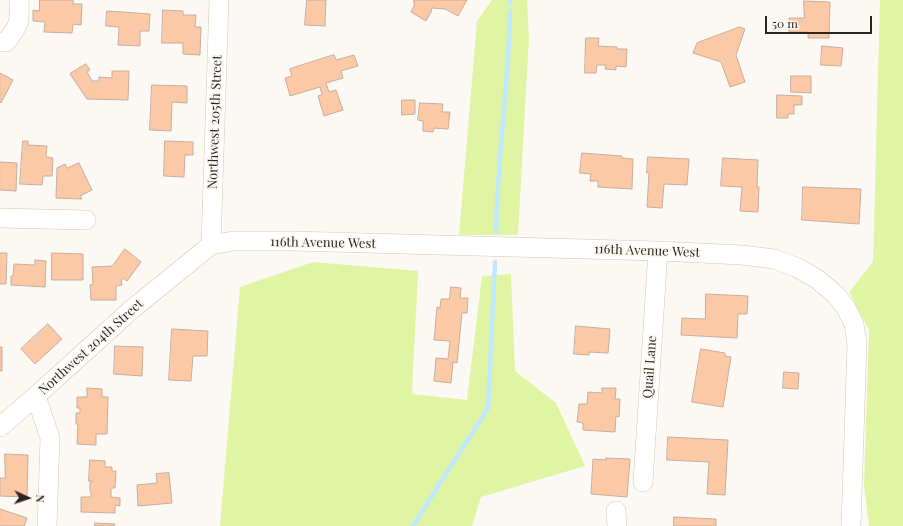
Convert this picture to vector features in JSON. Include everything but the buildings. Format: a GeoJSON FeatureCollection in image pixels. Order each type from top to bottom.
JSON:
{"type":"FeatureCollection","features":[{"type":"Feature","properties":{"kind":"street"},"geometry":{"type":"LineString","coordinates":[[0,42],[6,42],[20,21],[19,0]]}},
{"type":"Feature","properties":{"kind":"street","name":"Northwest 205th Street"},"geometry":{"type":"LineString","coordinates":[[211,245],[220,0]]}},
{"type":"Feature","properties":{"kind":"street"},"geometry":{"type":"LineString","coordinates":[[0,218],[86,220]]}},
{"type":"Feature","properties":{"kind":"street","name":"116th Avenue West"},"geometry":{"type":"LineString","coordinates":[[211,245],[233,241],[293,241],[658,251],[742,255],[774,260],[798,268],[817,279],[836,295],[846,308],[854,324],[857,344],[851,526]]}},
{"type":"Feature","properties":{"kind":"street","name":"Northwest 204th Street"},"geometry":{"type":"LineString","coordinates":[[46,526],[50,438],[36,396],[131,310],[211,245]]}},
{"type":"Feature","properties":{"kind":"street","name":"Quail Lane"},"geometry":{"type":"LineString","coordinates":[[643,482],[658,251]]}},
{"type":"Feature","properties":{"kind":"street"},"geometry":{"type":"LineString","coordinates":[[4,420],[36,396]]}},
{"type":"Feature","properties":{"kind":"green space"},"geometry":{"type":"Polygon","coordinates":[[[492,0],[527,0],[529,37],[518,235],[459,235],[477,21],[492,0]]]}},
{"type":"Feature","properties":{"kind":"green space"},"geometry":{"type":"Polygon","coordinates":[[[880,0],[903,0],[903,526],[869,526],[864,485],[869,330],[849,292],[873,262],[880,0]]]}},
{"type":"Feature","properties":{"kind":"green space"},"geometry":{"type":"Polygon","coordinates":[[[313,262],[418,271],[412,394],[467,400],[482,276],[511,274],[515,371],[556,403],[585,466],[481,497],[472,526],[220,526],[240,287],[313,262]]]}},
{"type":"Feature","properties":{"kind":"waterway"},"geometry":{"type":"LineString","coordinates":[[496,232],[498,177],[508,66],[510,11]]}},
{"type":"Feature","properties":{"kind":"waterway"},"geometry":{"type":"LineString","coordinates":[[413,526],[488,408],[495,262]]}}]}
